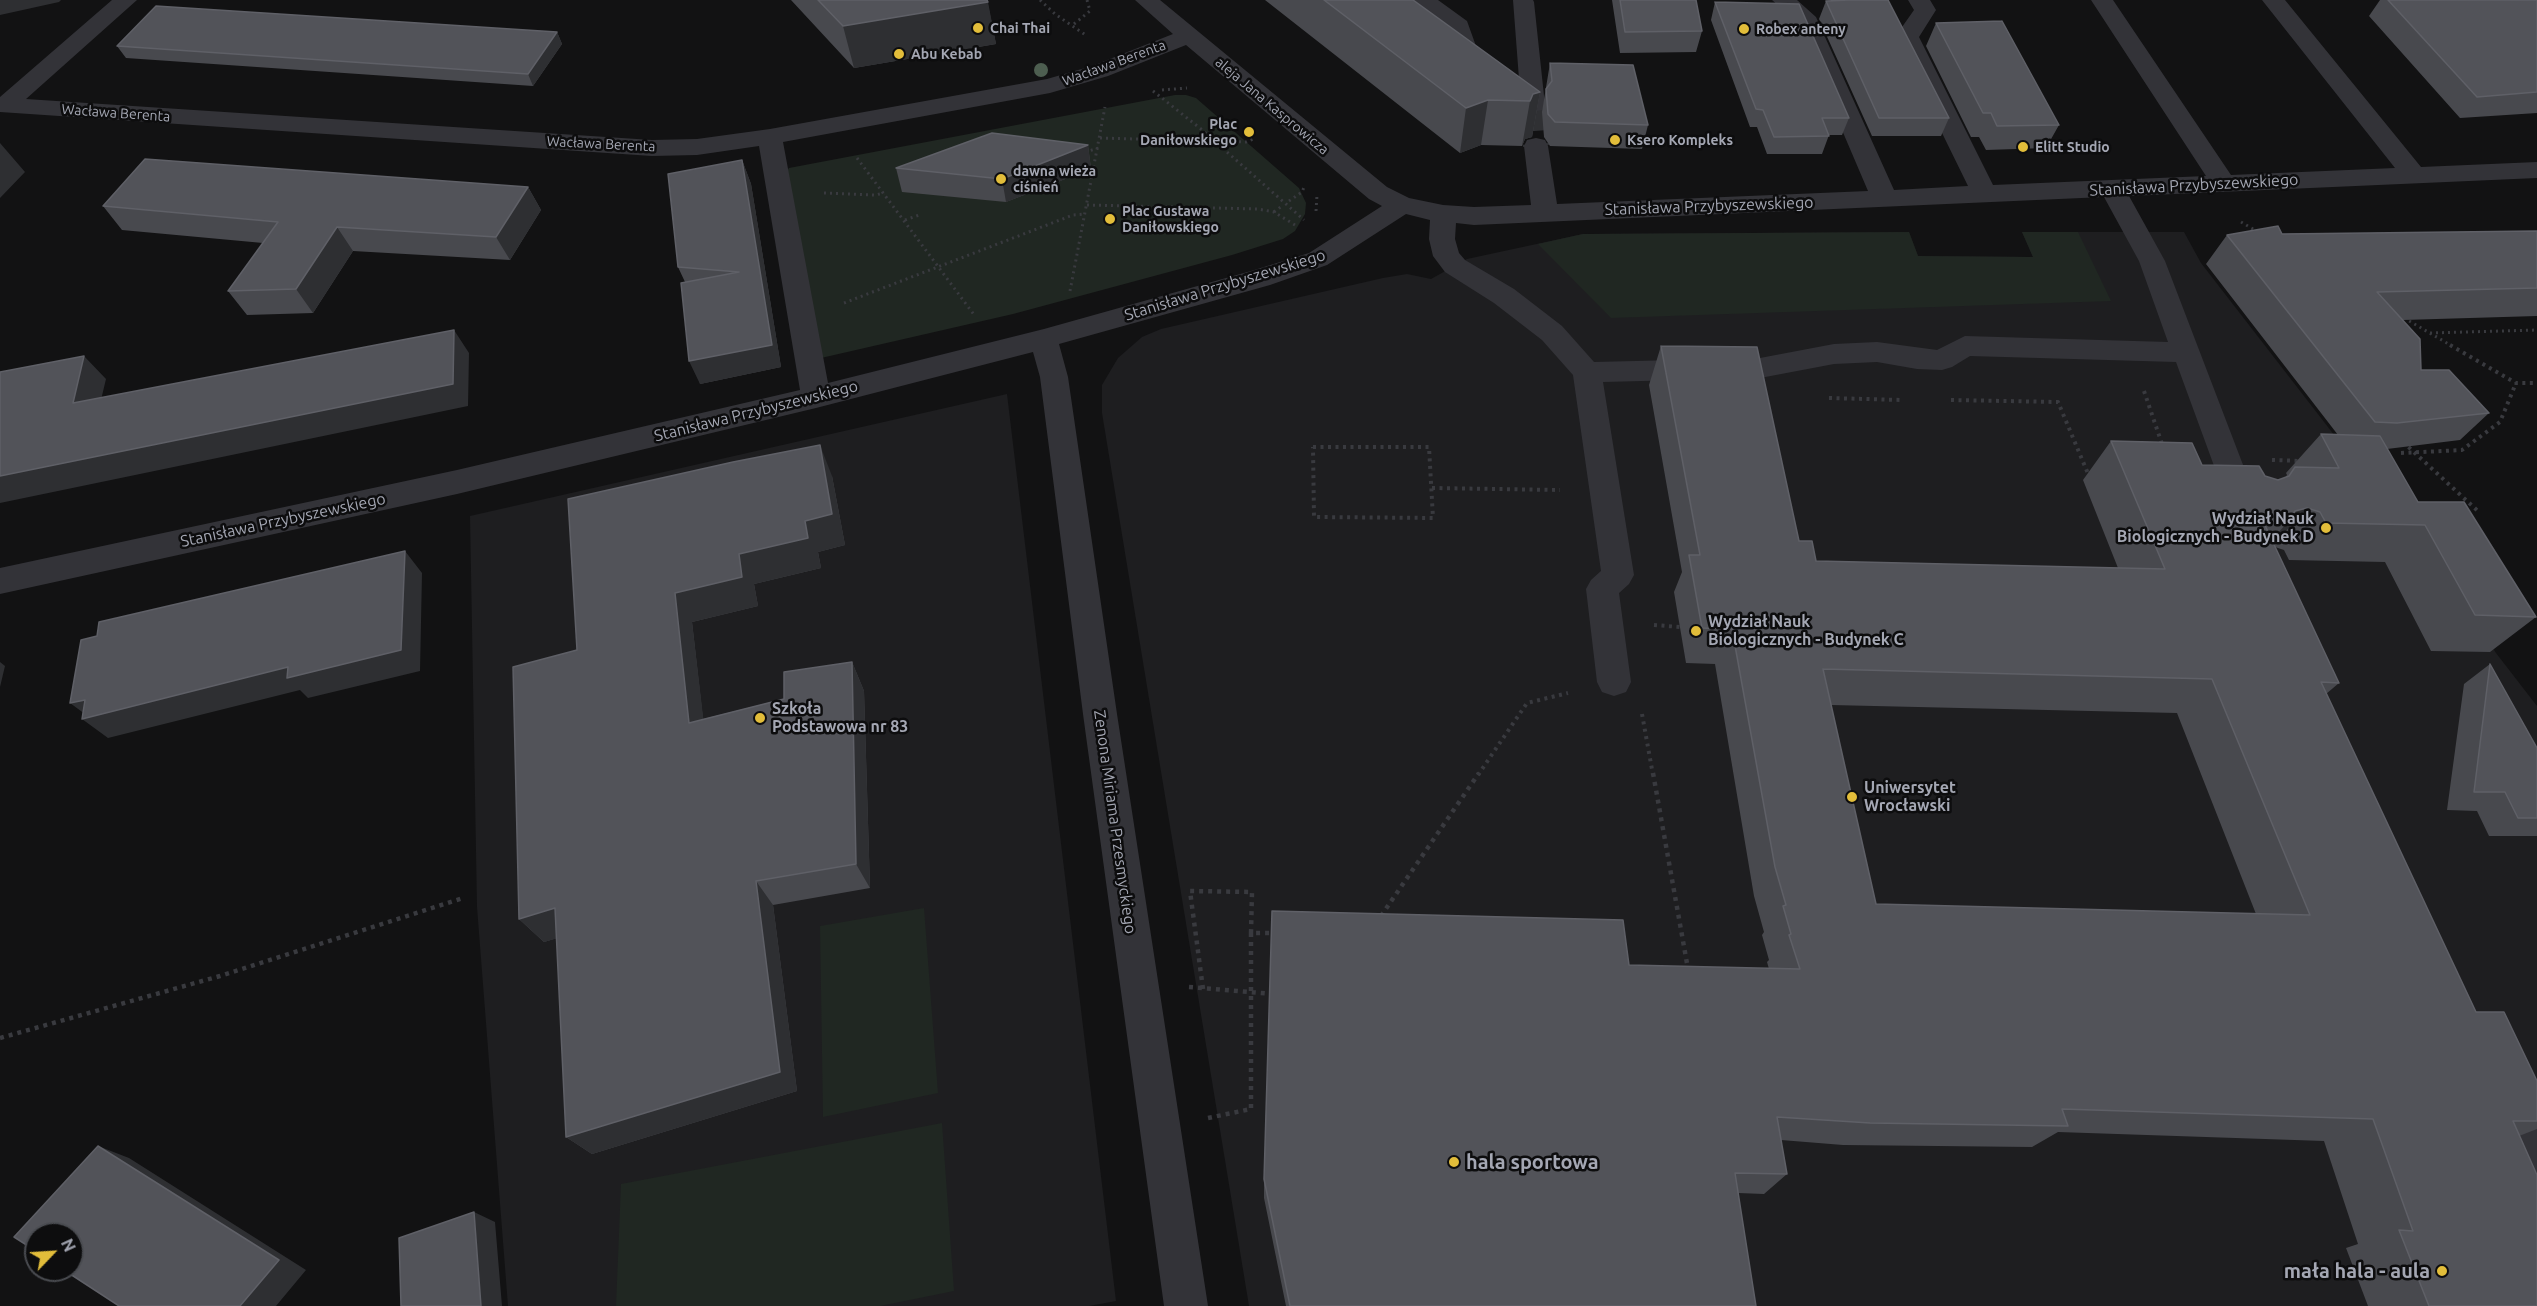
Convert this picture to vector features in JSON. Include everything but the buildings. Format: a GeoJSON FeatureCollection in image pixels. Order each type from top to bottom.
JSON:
{"type":"FeatureCollection","features":[{"type":"Feature","properties":{"kind":"street"},"geometry":{"type":"LineString","coordinates":[[3,105],[126,0]]}},
{"type":"Feature","properties":{"kind":"street","name":"aleja Jana Kasprowicza"},"geometry":{"type":"LineString","coordinates":[[1146,0],[1378,194],[1402,205]]}},
{"type":"Feature","properties":{"kind":"street"},"geometry":{"type":"LineString","coordinates":[[1422,0],[1459,26],[1474,74]]}},
{"type":"Feature","properties":{"kind":"street"},"geometry":{"type":"LineString","coordinates":[[1783,0],[1805,17],[1885,199]]}},
{"type":"Feature","properties":{"kind":"street"},"geometry":{"type":"LineString","coordinates":[[1919,0],[1925,10],[1907,37],[1984,194]]}},
{"type":"Feature","properties":{"kind":"street"},"geometry":{"type":"LineString","coordinates":[[2102,0],[2223,182]]}},
{"type":"Feature","properties":{"kind":"street"},"geometry":{"type":"LineString","coordinates":[[2273,0],[2415,176]]}},
{"type":"Feature","properties":{"kind":"street"},"geometry":{"type":"LineString","coordinates":[[1523,2],[1533,105]]}},
{"type":"Feature","properties":{"kind":"street","name":"Wacława Berenta"},"geometry":{"type":"LineString","coordinates":[[3,105],[652,148],[697,147],[770,137],[1050,86],[1100,71],[1189,36]]}},
{"type":"Feature","properties":{"kind":"street"},"geometry":{"type":"LineString","coordinates":[[770,137],[816,397]]}},
{"type":"Feature","properties":{"kind":"street"},"geometry":{"type":"LineString","coordinates":[[1536,146],[1545,213]]}},
{"type":"Feature","properties":{"kind":"street","name":"Stanisława Przybyszewskiego"},"geometry":{"type":"LineString","coordinates":[[0,581],[457,482],[816,397],[1044,339],[1250,281],[1318,259],[1402,205],[1443,214],[1474,216],[2537,170]]}},
{"type":"Feature","properties":{"kind":"street"},"geometry":{"type":"LineString","coordinates":[[2112,188],[2152,261],[2243,504]]}},
{"type":"Feature","properties":{"kind":"street"},"geometry":{"type":"LineString","coordinates":[[1443,214],[1442,238],[1446,256],[1455,266],[1504,296],[1552,333],[1587,372],[1618,575],[1602,589],[1614,682]]}},
{"type":"Feature","properties":{"kind":"street","name":"Zenona Miriama Przesmyckiego"},"geometry":{"type":"LineString","coordinates":[[1044,339],[1054,377],[1100,714],[1186,1306]]}},
{"type":"Feature","properties":{"kind":"street"},"geometry":{"type":"LineString","coordinates":[[1587,372],[1760,368],[1834,354],[1877,352],[1942,360],[1965,346],[2186,352]]}},
{"type":"Feature","properties":{"kind":"street"},"geometry":{"type":"LineString","coordinates":[[2487,1065],[2537,1174]]}},
{"type":"Feature","properties":{"kind":"path"},"geometry":{"type":"LineString","coordinates":[[1041,0],[1055,14],[1088,36]]}},
{"type":"Feature","properties":{"kind":"path"},"geometry":{"type":"LineString","coordinates":[[1074,24],[1085,18],[1090,11],[1087,0]]}},
{"type":"Feature","properties":{"kind":"path"},"geometry":{"type":"LineString","coordinates":[[1146,85],[1201,129],[1311,226]]}},
{"type":"Feature","properties":{"kind":"path"},"geometry":{"type":"LineString","coordinates":[[1069,295],[1099,148],[1105,109],[1103,101]]}},
{"type":"Feature","properties":{"kind":"path"},"geometry":{"type":"LineString","coordinates":[[1221,141],[1246,142],[1258,136]]}},
{"type":"Feature","properties":{"kind":"path"},"geometry":{"type":"LineString","coordinates":[[1100,138],[1209,141]]}},
{"type":"Feature","properties":{"kind":"path"},"geometry":{"type":"LineString","coordinates":[[1079,154],[1099,148]]}},
{"type":"Feature","properties":{"kind":"path"},"geometry":{"type":"LineString","coordinates":[[855,155],[977,319]]}},
{"type":"Feature","properties":{"kind":"path"},"geometry":{"type":"LineString","coordinates":[[1289,201],[1302,192],[1309,179]]}},
{"type":"Feature","properties":{"kind":"path"},"geometry":{"type":"LineString","coordinates":[[1315,187],[1318,195],[1316,212]]}},
{"type":"Feature","properties":{"kind":"path"},"geometry":{"type":"LineString","coordinates":[[781,194],[792,192],[875,195],[884,193]]}},
{"type":"Feature","properties":{"kind":"path"},"geometry":{"type":"LineString","coordinates":[[1087,205],[1243,208],[1274,212],[1301,229]]}},
{"type":"Feature","properties":{"kind":"path"},"geometry":{"type":"LineString","coordinates":[[1274,212],[1282,206]]}},
{"type":"Feature","properties":{"kind":"path"},"geometry":{"type":"LineString","coordinates":[[905,220],[922,214]]}},
{"type":"Feature","properties":{"kind":"path"},"geometry":{"type":"LineString","coordinates":[[803,317],[1073,215],[1085,214]]}},
{"type":"Feature","properties":{"kind":"path"},"geometry":{"type":"LineString","coordinates":[[2238,220],[2268,238]]}},
{"type":"Feature","properties":{"kind":"path"},"geometry":{"type":"LineString","coordinates":[[2399,315],[2516,383],[2537,382]]}},
{"type":"Feature","properties":{"kind":"path"},"geometry":{"type":"LineString","coordinates":[[2429,333],[2537,330]]}},
{"type":"Feature","properties":{"kind":"path"},"geometry":{"type":"LineString","coordinates":[[2130,351],[2167,457]]}},
{"type":"Feature","properties":{"kind":"path"},"geometry":{"type":"LineString","coordinates":[[2401,453],[2462,450],[2500,422],[2516,383]]}},
{"type":"Feature","properties":{"kind":"path"},"geometry":{"type":"LineString","coordinates":[[1825,398],[1906,400]]}},
{"type":"Feature","properties":{"kind":"path"},"geometry":{"type":"LineString","coordinates":[[1941,400],[2058,402],[2087,476],[2094,476]]}},
{"type":"Feature","properties":{"kind":"path"},"geometry":{"type":"LineString","coordinates":[[2397,436],[2412,453],[2480,513]]}},
{"type":"Feature","properties":{"kind":"path"},"geometry":{"type":"LineString","coordinates":[[1313,447],[1429,447],[1432,488],[1433,518],[1314,517],[1313,447]]}},
{"type":"Feature","properties":{"kind":"path"},"geometry":{"type":"LineString","coordinates":[[1432,488],[1605,490]]}},
{"type":"Feature","properties":{"kind":"path"},"geometry":{"type":"LineString","coordinates":[[1658,625],[1680,627]]}},
{"type":"Feature","properties":{"kind":"path"},"geometry":{"type":"LineString","coordinates":[[1374,926],[1527,703],[1614,682],[1638,694],[1688,970]]}},
{"type":"Feature","properties":{"kind":"path"},"geometry":{"type":"LineString","coordinates":[[1203,988],[1190,891],[1252,892],[1251,1109],[1207,1118]]}},
{"type":"Feature","properties":{"kind":"path"},"geometry":{"type":"LineString","coordinates":[[0,1038],[220,976],[463,898]]}},
{"type":"Feature","properties":{"kind":"path"},"geometry":{"type":"LineString","coordinates":[[1251,933],[1284,933]]}},
{"type":"Feature","properties":{"kind":"path"},"geometry":{"type":"LineString","coordinates":[[1187,987],[1275,994]]}},
{"type":"Feature","properties":{"kind":"shaded area"},"geometry":{"type":"Polygon","coordinates":[[[1175,95],[1196,98],[1299,188],[1306,203],[1305,214],[1295,231],[1283,239],[1232,255],[1013,314],[821,358],[787,171],[789,168],[1175,95]]]}},
{"type":"Feature","properties":{"kind":"shaded area","name":"Uniwersytet Wrocławski"},"geometry":{"type":"Polygon","coordinates":[[[1909,232],[1918,256],[2033,257],[2022,232],[2184,232],[2201,263],[2345,449],[2365,451],[2496,653],[2537,706],[2537,1306],[1249,1306],[1102,413],[1102,385],[1118,358],[1142,337],[1161,329],[1383,278],[1407,274],[1431,279],[1467,259],[1583,234],[1909,232]]]}},
{"type":"Feature","properties":{"kind":"shaded area"},"geometry":{"type":"Polygon","coordinates":[[[1909,232],[1918,256],[2033,257],[2022,232],[2078,232],[2111,301],[1611,318],[1538,244],[1583,234],[1909,232]]]}},
{"type":"Feature","properties":{"kind":"shaded area","name":"Szkoła Podstawowa nr 83"},"geometry":{"type":"Polygon","coordinates":[[[1007,394],[1116,1301],[1089,1306],[508,1306],[477,907],[470,516],[1007,394]]]}},
{"type":"Feature","properties":{"kind":"shaded area"},"geometry":{"type":"Polygon","coordinates":[[[924,908],[938,1093],[823,1117],[820,926],[924,908]]]}},
{"type":"Feature","properties":{"kind":"shaded area"},"geometry":{"type":"Polygon","coordinates":[[[942,1123],[954,1291],[880,1306],[616,1306],[621,1184],[942,1123]]]}},
{"type":"Feature","properties":{"kind":"tunnel"},"geometry":{"type":"LineString","coordinates":[[1533,105],[1536,146]]}},
{"type":"Feature","properties":{"kind":"place","name":"Chai Thai"},"geometry":{"type":"Point","coordinates":[978,28]}},
{"type":"Feature","properties":{"kind":"place","name":"Robex anteny"},"geometry":{"type":"Point","coordinates":[1744,29]}},
{"type":"Feature","properties":{"kind":"place","name":"Abu Kebab"},"geometry":{"type":"Point","coordinates":[899,54]}},
{"type":"Feature","properties":{"kind":"place","name":"Plac Daniłowskiego"},"geometry":{"type":"Point","coordinates":[1249,132]}},
{"type":"Feature","properties":{"kind":"place","name":"Ksero Kompleks"},"geometry":{"type":"Point","coordinates":[1615,140]}},
{"type":"Feature","properties":{"kind":"place","name":"Elitt Studio"},"geometry":{"type":"Point","coordinates":[2023,147]}},
{"type":"Feature","properties":{"kind":"place","name":"dawna wieża ciśnień"},"geometry":{"type":"Point","coordinates":[1001,179]}},
{"type":"Feature","properties":{"kind":"place","name":"Plac Gustawa Daniłowskiego"},"geometry":{"type":"Point","coordinates":[1110,219]}},
{"type":"Feature","properties":{"kind":"place","name":"Wydział Nauk Biologicznych - Budynek D"},"geometry":{"type":"Point","coordinates":[2326,528]}},
{"type":"Feature","properties":{"kind":"place","name":"Wydział Nauk Biologicznych - Budynek C"},"geometry":{"type":"Point","coordinates":[1696,631]}},
{"type":"Feature","properties":{"kind":"place","name":"Szkoła Podstawowa nr 83"},"geometry":{"type":"Point","coordinates":[760,718]}},
{"type":"Feature","properties":{"kind":"place","name":"Uniwersytet Wrocławski"},"geometry":{"type":"Point","coordinates":[1852,797]}},
{"type":"Feature","properties":{"kind":"place","name":"hala sportowa"},"geometry":{"type":"Point","coordinates":[1454,1162]}},
{"type":"Feature","properties":{"kind":"place","name":"mała hala - aula"},"geometry":{"type":"Point","coordinates":[2442,1271]}}]}
